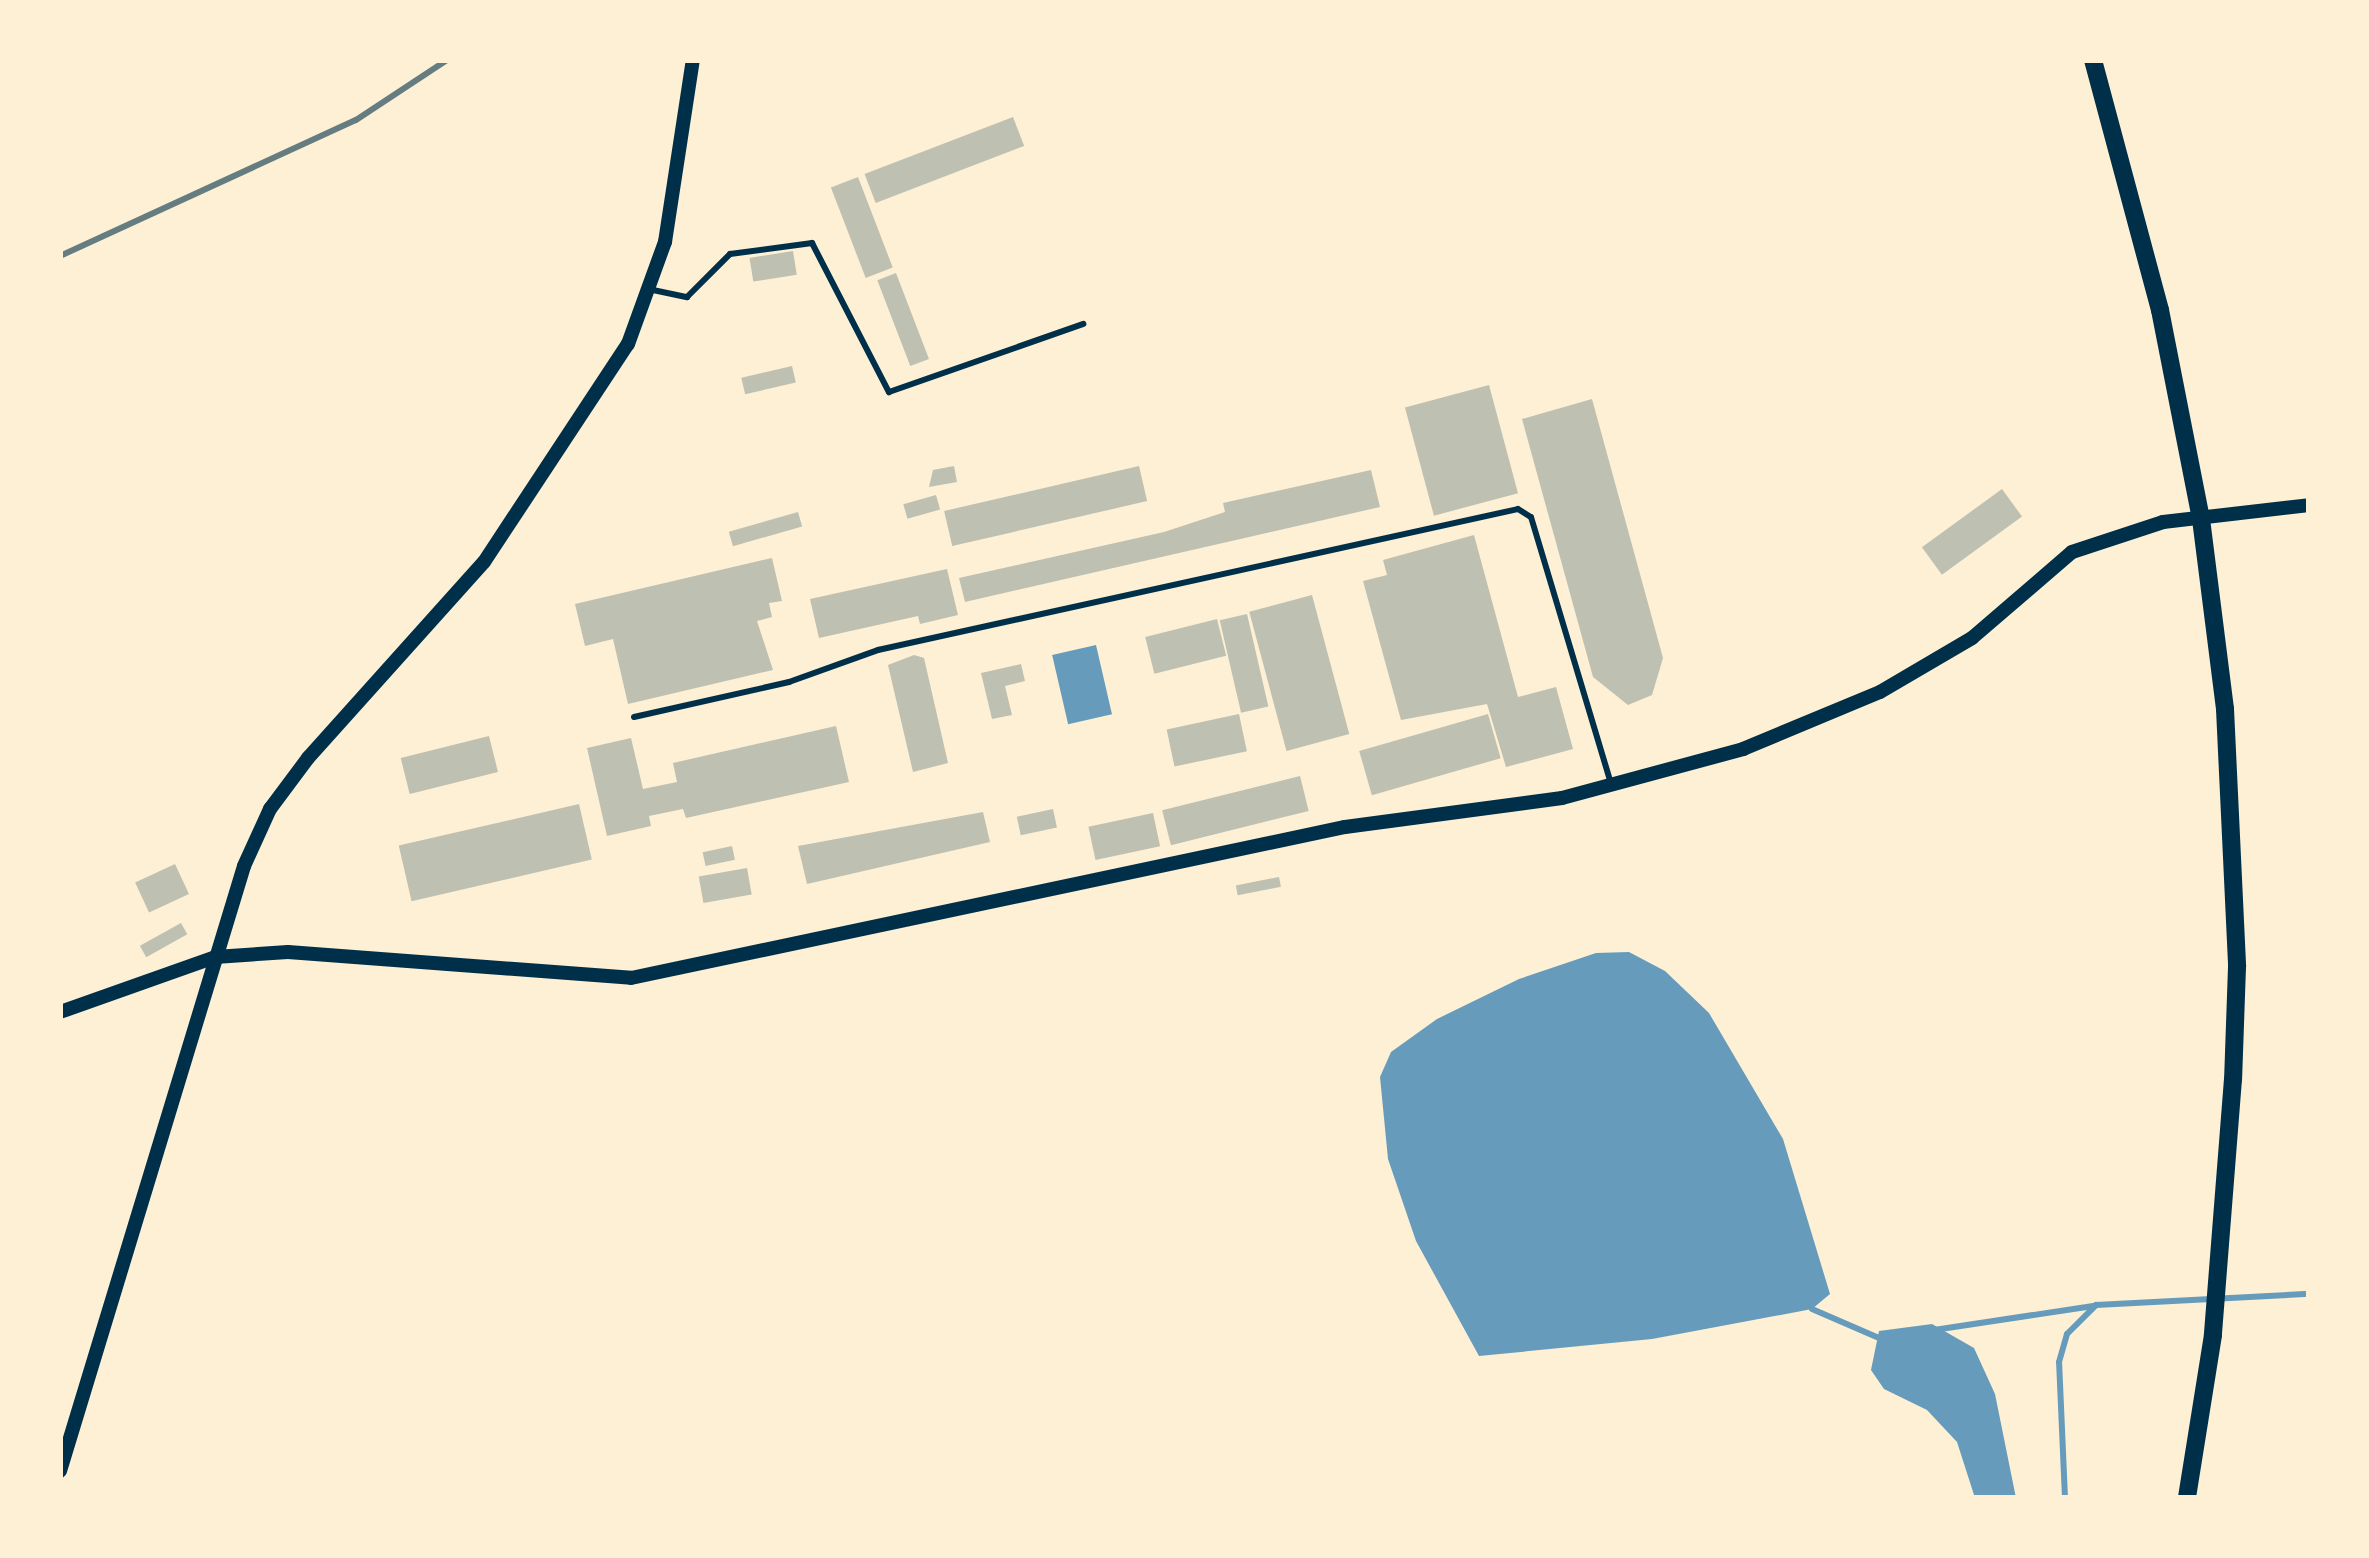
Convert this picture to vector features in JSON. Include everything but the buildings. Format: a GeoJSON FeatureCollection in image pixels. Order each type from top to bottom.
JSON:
{"type":"FeatureCollection","features":[{"type":"Feature","properties":{"kind":"main road"},"geometry":{"type":"LineString","coordinates":[[2093,60],[2150,267],[2201,519],[2225,709],[2237,967],[2213,1335],[2187,1498]]}},
{"type":"Feature","properties":{"kind":"street"},"geometry":{"type":"LineString","coordinates":[[60,1471],[215,957],[270,809],[484,562],[543,483],[653,290],[693,60]]}},
{"type":"Feature","properties":{"kind":"street"},"geometry":{"type":"LineString","coordinates":[[60,1012],[215,957],[288,952],[632,978],[1345,827],[1612,785],[1743,749],[1880,692],[1972,638],[2072,553],[2163,522],[2309,505]]}},
{"type":"Feature","properties":{"kind":"lane"},"geometry":{"type":"LineString","coordinates":[[653,290],[687,297],[730,254],[812,243],[889,392],[1083,324]]}},
{"type":"Feature","properties":{"kind":"lane"},"geometry":{"type":"LineString","coordinates":[[634,717],[790,682],[878,650],[1517,509],[1531,517],[1612,785]]}},
{"type":"Feature","properties":{"kind":"water"},"geometry":{"type":"Polygon","coordinates":[[[1096,645],[1112,714],[1068,724],[1052,655],[1096,645]]]}},
{"type":"Feature","properties":{"kind":"water"},"geometry":{"type":"Polygon","coordinates":[[[1629,952],[1665,971],[1709,1013],[1783,1139],[1830,1294],[1812,1309],[1652,1339],[1479,1356],[1416,1241],[1388,1159],[1380,1077],[1391,1052],[1437,1019],[1519,979],[1596,953],[1629,952]]]}},
{"type":"Feature","properties":{"kind":"water"},"geometry":{"type":"Polygon","coordinates":[[[1932,1324],[1974,1348],[1995,1394],[2016,1498],[1975,1498],[1957,1442],[1927,1410],[1884,1389],[1871,1370],[1879,1331],[1932,1324]]]}},
{"type":"Feature","properties":{"kind":"waterway"},"geometry":{"type":"LineString","coordinates":[[2065,1498],[2059,1362],[2067,1334],[2096,1305],[2309,1294]]}},
{"type":"Feature","properties":{"kind":"waterway"},"geometry":{"type":"LineString","coordinates":[[1934,1330],[2093,1306]]}},
{"type":"Feature","properties":{"kind":"waterway"},"geometry":{"type":"LineString","coordinates":[[1812,1309],[1879,1338]]}},
{"type":"Feature","properties":{"kind":"railway"},"geometry":{"type":"LineString","coordinates":[[60,256],[356,120],[447,60]]}}]}
